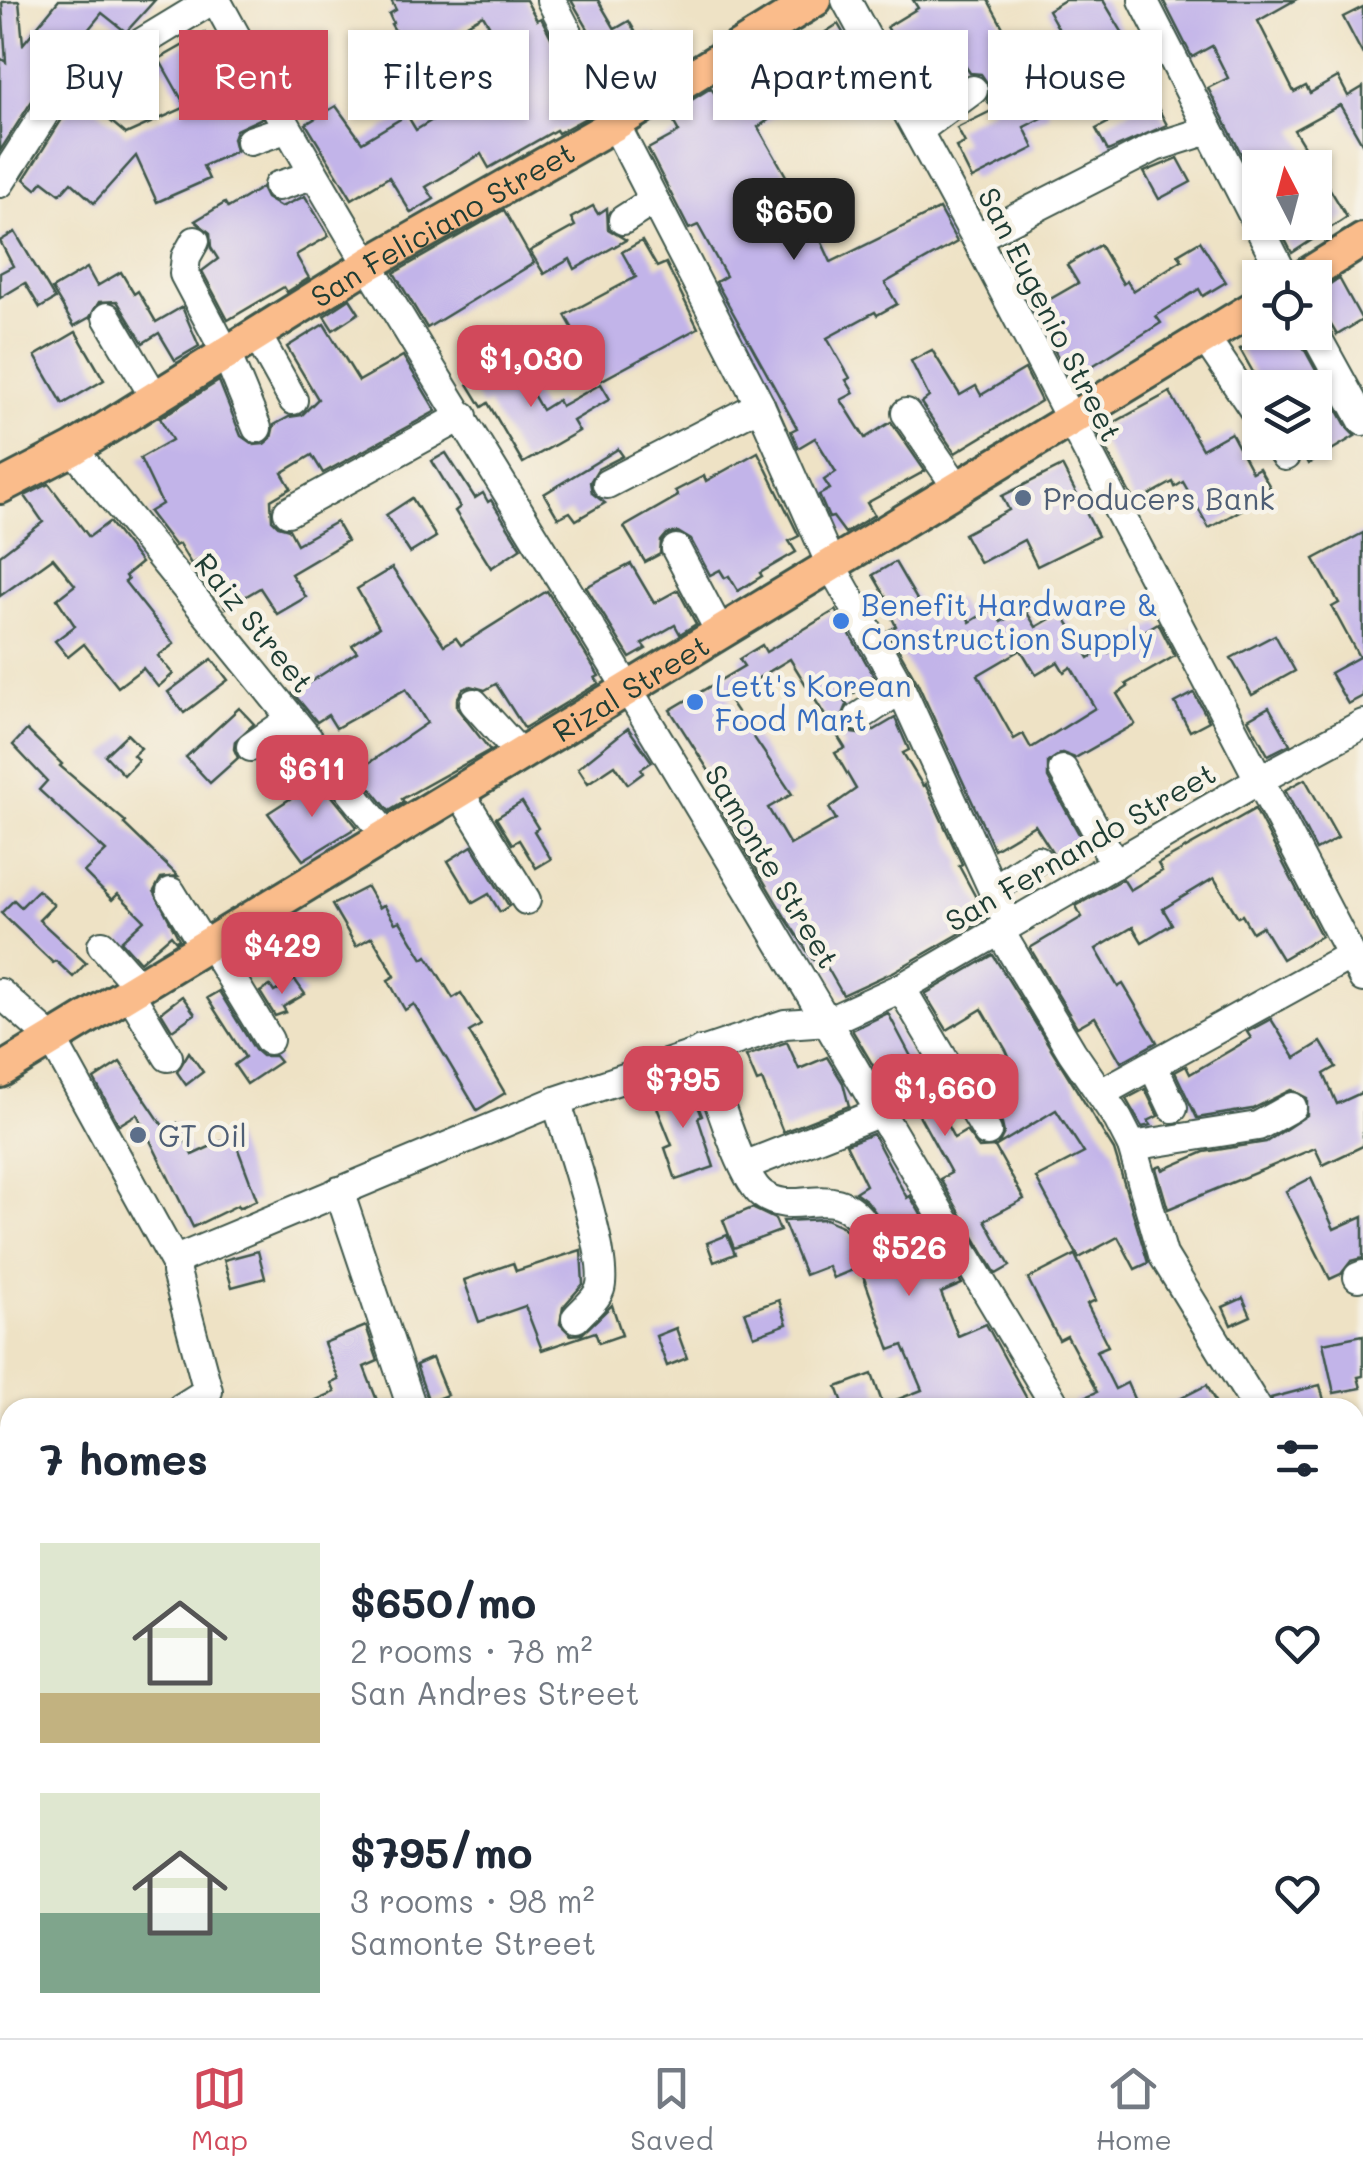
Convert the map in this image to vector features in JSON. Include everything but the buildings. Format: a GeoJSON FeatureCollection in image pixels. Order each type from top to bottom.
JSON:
{"type":"FeatureCollection","features":[{"type":"Feature","properties":{"kind":"main road","name":"San Feliciano Street"},"geometry":{"type":"LineString","coordinates":[[0,486],[73,449],[369,264],[615,124],[814,0]]}},
{"type":"Feature","properties":{"kind":"main road"},"geometry":{"type":"LineString","coordinates":[[1331,260],[1363,240]]}},
{"type":"Feature","properties":{"kind":"main road","name":"Rizal Street"},"geometry":{"type":"LineString","coordinates":[[0,1071],[521,755],[719,630],[1242,316]]}},
{"type":"Feature","properties":{"kind":"street","name":"Samonte Street"},"geometry":{"type":"LineString","coordinates":[[214,0],[313,175],[829,1021],[878,1114],[1051,1398]]}},
{"type":"Feature","properties":{"kind":"street"},"geometry":{"type":"LineString","coordinates":[[0,183],[48,108],[68,88],[214,0]]}},
{"type":"Feature","properties":{"kind":"street"},"geometry":{"type":"LineString","coordinates":[[552,0],[760,405],[832,564],[901,689],[993,890],[1004,928],[1072,1052],[1132,1146],[1164,1256],[1251,1398]]}},
{"type":"Feature","properties":{"kind":"street","name":"San Eugenio Street"},"geometry":{"type":"LineString","coordinates":[[846,0],[919,130],[1357,967]]}},
{"type":"Feature","properties":{"kind":"street"},"geometry":{"type":"LineString","coordinates":[[1143,0],[1276,260]]}},
{"type":"Feature","properties":{"kind":"street"},"geometry":{"type":"LineString","coordinates":[[919,130],[973,90]]}},
{"type":"Feature","properties":{"kind":"street"},"geometry":{"type":"LineString","coordinates":[[250,141],[286,128]]}},
{"type":"Feature","properties":{"kind":"street"},"geometry":{"type":"LineString","coordinates":[[976,238],[1155,147],[1209,130]]}},
{"type":"Feature","properties":{"kind":"street"},"geometry":{"type":"LineString","coordinates":[[278,186],[313,175]]}},
{"type":"Feature","properties":{"kind":"street"},"geometry":{"type":"LineString","coordinates":[[623,220],[654,200]]}},
{"type":"Feature","properties":{"kind":"street"},"geometry":{"type":"LineString","coordinates":[[196,240],[186,257],[184,274],[227,355],[257,428]]}},
{"type":"Feature","properties":{"kind":"street"},"geometry":{"type":"LineString","coordinates":[[107,317],[154,396]]}},
{"type":"Feature","properties":{"kind":"street"},"geometry":{"type":"LineString","coordinates":[[258,336],[294,400]]}},
{"type":"Feature","properties":{"kind":"street"},"geometry":{"type":"LineString","coordinates":[[1206,339],[1242,392]]}},
{"type":"Feature","properties":{"kind":"street"},"geometry":{"type":"LineString","coordinates":[[1324,350],[1363,421]]}},
{"type":"Feature","properties":{"kind":"street"},"geometry":{"type":"LineString","coordinates":[[607,484],[760,405]]}},
{"type":"Feature","properties":{"kind":"street"},"geometry":{"type":"LineString","coordinates":[[906,412],[958,487]]}},
{"type":"Feature","properties":{"kind":"street"},"geometry":{"type":"LineString","coordinates":[[288,512],[462,416]]}},
{"type":"Feature","properties":{"kind":"street","name":"Raiz Street"},"geometry":{"type":"LineString","coordinates":[[73,449],[386,836]]}},
{"type":"Feature","properties":{"kind":"street"},"geometry":{"type":"LineString","coordinates":[[676,549],[719,630]]}},
{"type":"Feature","properties":{"kind":"street"},"geometry":{"type":"LineString","coordinates":[[859,717],[901,689]]}},
{"type":"Feature","properties":{"kind":"street"},"geometry":{"type":"LineString","coordinates":[[474,703],[521,755]]}},
{"type":"Feature","properties":{"kind":"street"},"geometry":{"type":"LineString","coordinates":[[251,747],[291,718]]}},
{"type":"Feature","properties":{"kind":"street","name":"San Fernando Street"},"geometry":{"type":"LineString","coordinates":[[176,1264],[182,1257],[556,1101],[785,1024],[829,1021],[902,988],[1257,780],[1363,724]]}},
{"type":"Feature","properties":{"kind":"street"},"geometry":{"type":"LineString","coordinates":[[1063,770],[1114,864]]}},
{"type":"Feature","properties":{"kind":"street"},"geometry":{"type":"LineString","coordinates":[[460,792],[526,900]]}},
{"type":"Feature","properties":{"kind":"street"},"geometry":{"type":"LineString","coordinates":[[993,890],[1036,860]]}},
{"type":"Feature","properties":{"kind":"street"},"geometry":{"type":"LineString","coordinates":[[171,892],[270,1040]]}},
{"type":"Feature","properties":{"kind":"street"},"geometry":{"type":"LineString","coordinates":[[102,945],[134,989],[168,1056]]}},
{"type":"Feature","properties":{"kind":"street"},"geometry":{"type":"LineString","coordinates":[[1101,1093],[1267,999],[1357,967]]}},
{"type":"Feature","properties":{"kind":"street"},"geometry":{"type":"LineString","coordinates":[[902,988],[987,1132]]}},
{"type":"Feature","properties":{"kind":"street"},"geometry":{"type":"LineString","coordinates":[[0,992],[52,1039],[176,1264],[211,1398]]}},
{"type":"Feature","properties":{"kind":"street"},"geometry":{"type":"LineString","coordinates":[[702,1051],[750,1183],[773,1201],[844,1203],[857,1212],[866,1227]]}},
{"type":"Feature","properties":{"kind":"street"},"geometry":{"type":"LineString","coordinates":[[1153,1066],[1174,1108]]}},
{"type":"Feature","properties":{"kind":"street"},"geometry":{"type":"LineString","coordinates":[[556,1101],[582,1180],[603,1275],[599,1293],[576,1318]]}},
{"type":"Feature","properties":{"kind":"street"},"geometry":{"type":"LineString","coordinates":[[1132,1146],[1258,1126],[1292,1107]]}},
{"type":"Feature","properties":{"kind":"street"},"geometry":{"type":"LineString","coordinates":[[744,1166],[878,1114]]}},
{"type":"Feature","properties":{"kind":"street"},"geometry":{"type":"LineString","coordinates":[[339,1192],[409,1398]]}},
{"type":"Feature","properties":{"kind":"place","name":"Producers Bank"},"geometry":{"type":"Point","coordinates":[1023,498]}},
{"type":"Feature","properties":{"kind":"place","name":"Benefit Hardware & Construction Supply"},"geometry":{"type":"Point","coordinates":[841,621]}},
{"type":"Feature","properties":{"kind":"place","name":"Lett's Korean Food Mart"},"geometry":{"type":"Point","coordinates":[695,702]}},
{"type":"Feature","properties":{"kind":"place","name":"GT Oil"},"geometry":{"type":"Point","coordinates":[138,1135]}}]}
